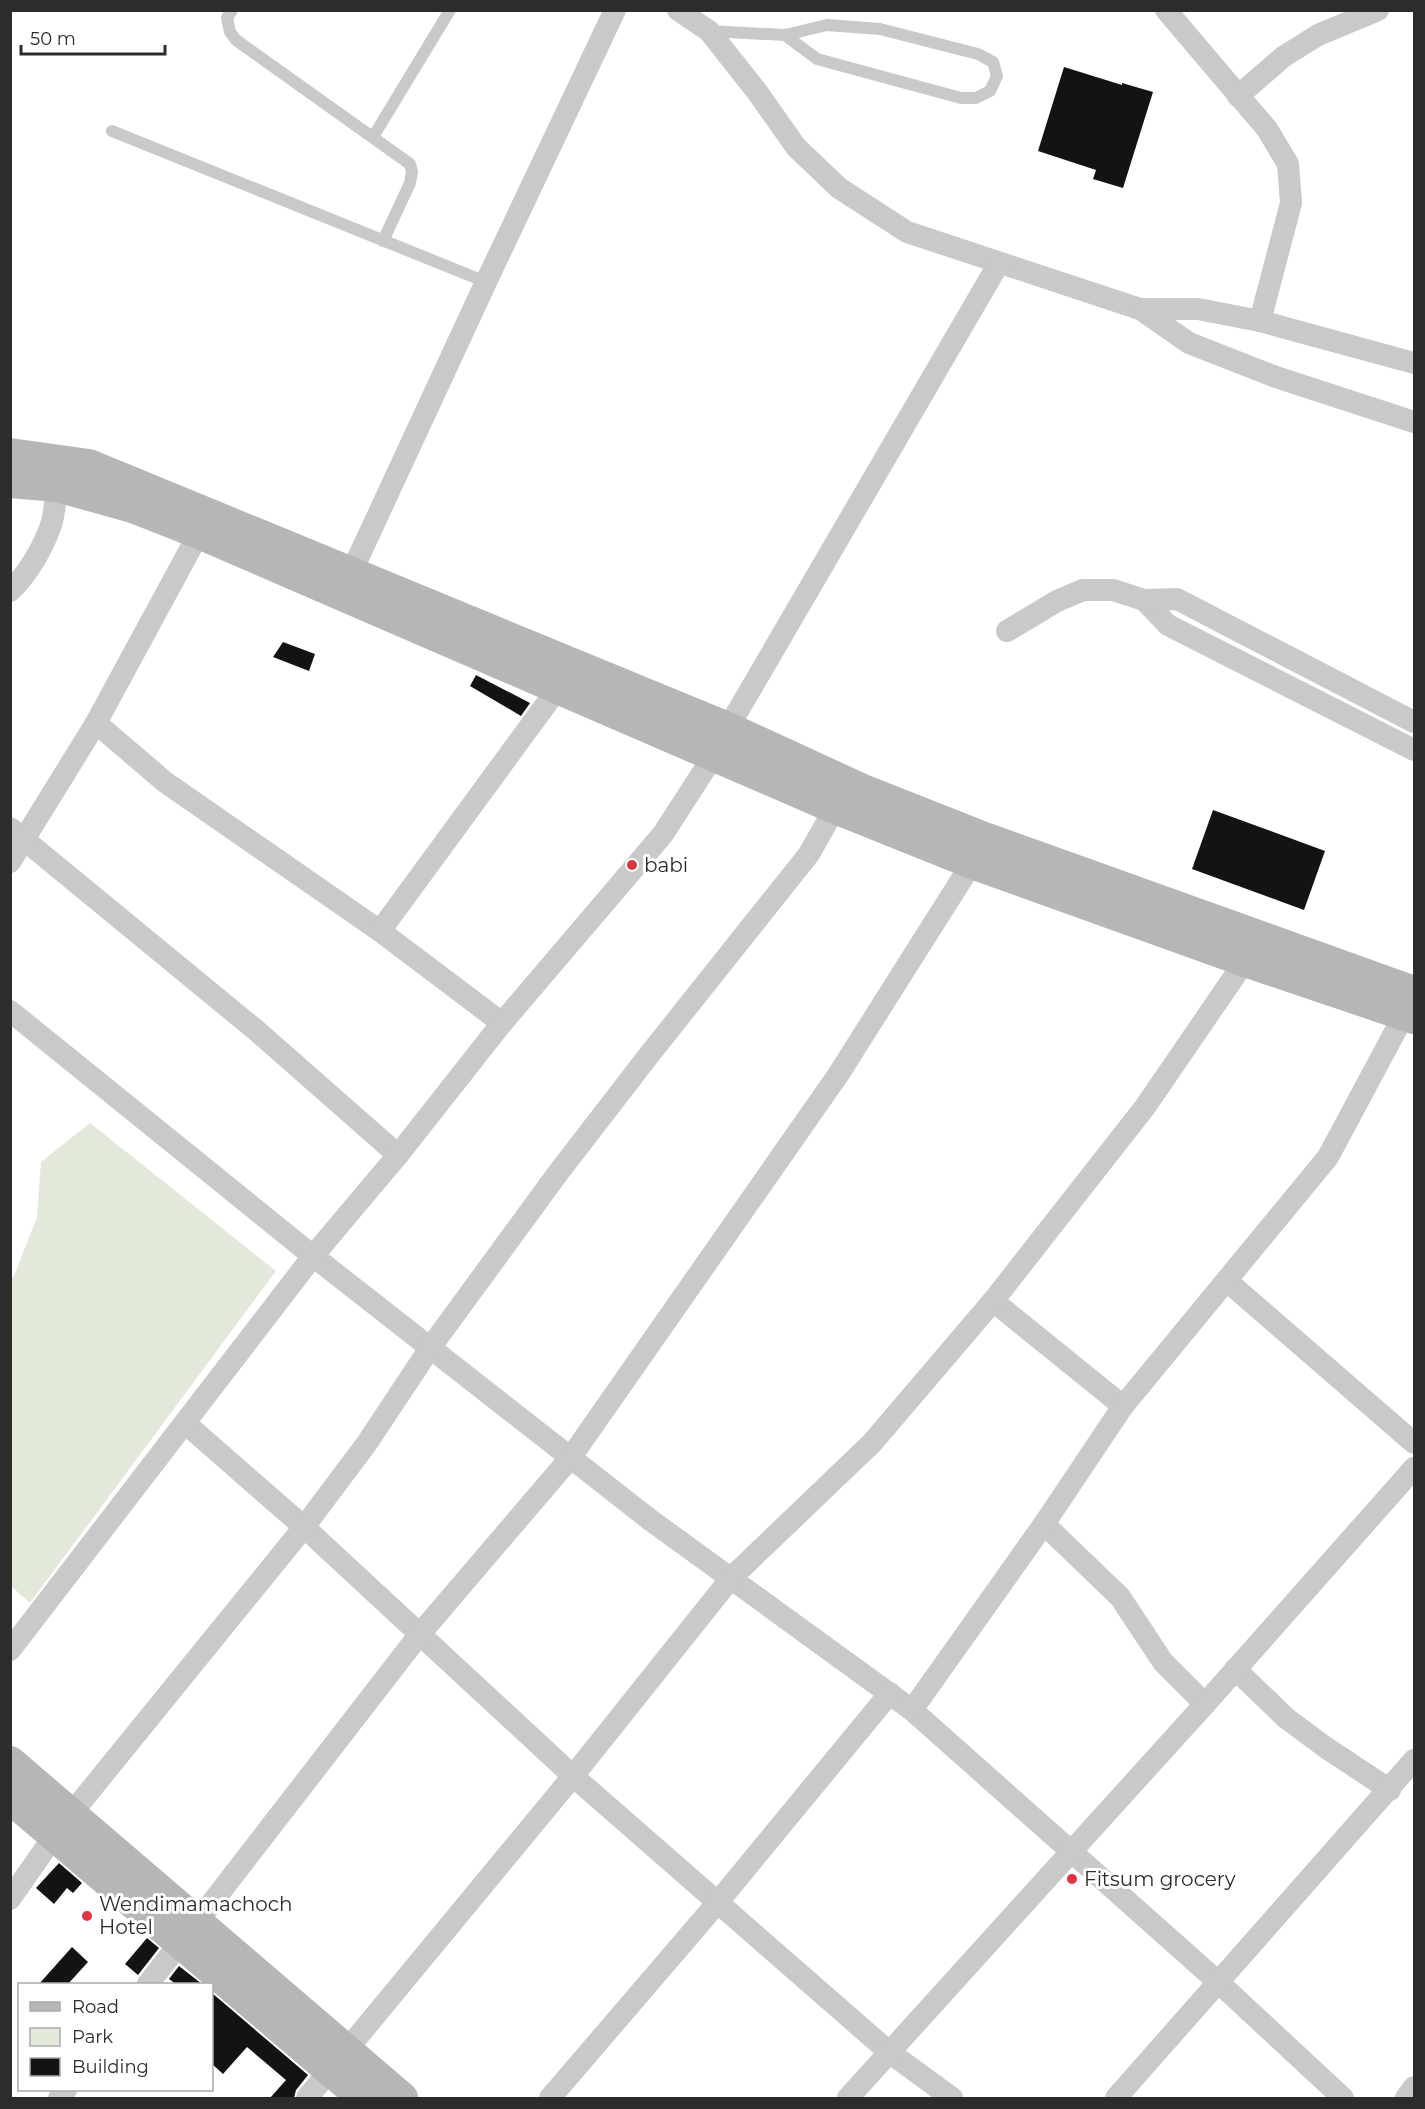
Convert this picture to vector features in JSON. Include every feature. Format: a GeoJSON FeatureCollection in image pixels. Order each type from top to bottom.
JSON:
{"type":"FeatureCollection","features":[{"type":"Feature","properties":{"kind":"main road"},"geometry":{"type":"LineString","coordinates":[[10,454],[89,465],[352,571],[721,741],[835,808],[972,864],[1245,961],[1411,1008]]}},
{"type":"Feature","properties":{"kind":"main road"},"geometry":{"type":"LineString","coordinates":[[10,482],[57,486],[133,507],[199,533],[558,688],[865,791],[1411,1008]]}},
{"type":"Feature","properties":{"kind":"main road"},"geometry":{"type":"LineString","coordinates":[[10,1762],[63,1825],[338,2060],[402,2098]]}},
{"type":"Feature","properties":{"kind":"main road"},"geometry":{"type":"LineString","coordinates":[[10,1798],[63,1825]]}},
{"type":"Feature","properties":{"kind":"main road"},"geometry":{"type":"LineString","coordinates":[[338,2060],[363,2098]]}},
{"type":"Feature","properties":{"kind":"street"},"geometry":{"type":"LineString","coordinates":[[352,571],[615,10]]}},
{"type":"Feature","properties":{"kind":"street"},"geometry":{"type":"LineString","coordinates":[[678,10],[709,31],[758,93],[796,147],[840,188],[907,231],[1140,309],[1189,343],[1276,377],[1414,422]]}},
{"type":"Feature","properties":{"kind":"street"},"geometry":{"type":"LineString","coordinates":[[1166,10],[1267,129],[1288,164],[1291,203],[1260,321]]}},
{"type":"Feature","properties":{"kind":"street"},"geometry":{"type":"LineString","coordinates":[[1238,96],[1283,57],[1318,35],[1378,10]]}},
{"type":"Feature","properties":{"kind":"street"},"geometry":{"type":"LineString","coordinates":[[10,1650],[313,1256],[398,1155],[502,1023],[663,834],[721,741],[999,263]]}},
{"type":"Feature","properties":{"kind":"street"},"geometry":{"type":"LineString","coordinates":[[1140,309],[1198,309],[1260,321],[1414,363]]}},
{"type":"Feature","properties":{"kind":"street"},"geometry":{"type":"LineString","coordinates":[[10,591],[18,584],[47,534],[51,524],[57,486]]}},
{"type":"Feature","properties":{"kind":"street"},"geometry":{"type":"LineString","coordinates":[[10,862],[18,834],[96,723],[199,533]]}},
{"type":"Feature","properties":{"kind":"street"},"geometry":{"type":"LineString","coordinates":[[1007,631],[1057,601],[1083,590],[1113,590],[1144,600],[1177,599],[1414,722]]}},
{"type":"Feature","properties":{"kind":"street"},"geometry":{"type":"LineString","coordinates":[[1144,600],[1168,625],[1414,750]]}},
{"type":"Feature","properties":{"kind":"street"},"geometry":{"type":"LineString","coordinates":[[380,931],[558,688]]}},
{"type":"Feature","properties":{"kind":"street"},"geometry":{"type":"LineString","coordinates":[[96,723],[165,782],[380,931],[502,1023]]}},
{"type":"Feature","properties":{"kind":"street"},"geometry":{"type":"LineString","coordinates":[[10,1899],[63,1825],[304,1527],[367,1443],[430,1348],[558,1173],[809,854],[835,808]]}},
{"type":"Feature","properties":{"kind":"street"},"geometry":{"type":"LineString","coordinates":[[18,834],[257,1031],[398,1155]]}},
{"type":"Feature","properties":{"kind":"street"},"geometry":{"type":"LineString","coordinates":[[149,1983],[419,1635],[571,1457],[838,1075],[972,864]]}},
{"type":"Feature","properties":{"kind":"street"},"geometry":{"type":"LineString","coordinates":[[307,2098],[573,1776],[731,1578],[872,1443],[993,1301],[1145,1107],[1245,961]]}},
{"type":"Feature","properties":{"kind":"street"},"geometry":{"type":"LineString","coordinates":[[912,1710],[1044,1524],[1123,1406],[1328,1157],[1411,1008]]}},
{"type":"Feature","properties":{"kind":"street"},"geometry":{"type":"LineString","coordinates":[[10,1011],[313,1256],[649,1519],[912,1710],[1217,1981],[1343,2098]]}},
{"type":"Feature","properties":{"kind":"street"},"geometry":{"type":"LineString","coordinates":[[1227,1281],[1414,1443]]}},
{"type":"Feature","properties":{"kind":"street"},"geometry":{"type":"LineString","coordinates":[[993,1301],[1123,1406]]}},
{"type":"Feature","properties":{"kind":"street"},"geometry":{"type":"LineString","coordinates":[[185,1423],[304,1527],[573,1776],[889,2052],[952,2098]]}},
{"type":"Feature","properties":{"kind":"street"},"geometry":{"type":"LineString","coordinates":[[848,2098],[1205,1704],[1414,1468]]}},
{"type":"Feature","properties":{"kind":"street"},"geometry":{"type":"LineString","coordinates":[[1044,1524],[1120,1597],[1163,1662],[1205,1704]]}},
{"type":"Feature","properties":{"kind":"street"},"geometry":{"type":"LineString","coordinates":[[1235,1670],[1286,1718],[1390,1790]]}},
{"type":"Feature","properties":{"kind":"street"},"geometry":{"type":"LineString","coordinates":[[550,2098],[718,1902],[890,1693]]}},
{"type":"Feature","properties":{"kind":"street"},"geometry":{"type":"LineString","coordinates":[[1116,2098],[1217,1981],[1390,1790],[1414,1760]]}},
{"type":"Feature","properties":{"kind":"street"},"geometry":{"type":"LineString","coordinates":[[1406,2098],[1414,2087]]}},
{"type":"Feature","properties":{"kind":"lane"},"geometry":{"type":"LineString","coordinates":[[232,10],[227,18],[230,32],[236,40],[410,164],[412,172],[410,183],[383,241]]}},
{"type":"Feature","properties":{"kind":"lane"},"geometry":{"type":"LineString","coordinates":[[373,137],[450,10]]}},
{"type":"Feature","properties":{"kind":"lane"},"geometry":{"type":"LineString","coordinates":[[709,31],[785,35],[827,26],[880,29],[978,54],[993,62],[997,76],[990,91],[976,98],[961,98],[817,59],[785,35]]}},
{"type":"Feature","properties":{"kind":"lane"},"geometry":{"type":"LineString","coordinates":[[112,131],[486,282]]}},
{"type":"Feature","properties":{"kind":"green space"},"geometry":{"type":"Polygon","coordinates":[[[90,1123],[276,1271],[30,1603],[11,1586],[11,1279],[37,1217],[41,1162],[90,1123]]]}},
{"type":"Feature","properties":{"kind":"building"},"geometry":{"type":"Polygon","coordinates":[[[1064,67],[1153,92],[1123,188],[1093,179],[1096,170],[1038,151],[1064,67]]]}},
{"type":"Feature","properties":{"kind":"building"},"geometry":{"type":"Polygon","coordinates":[[[283,642],[315,654],[309,671],[273,657],[283,642]]]}},
{"type":"Feature","properties":{"kind":"building"},"geometry":{"type":"Polygon","coordinates":[[[476,675],[530,703],[521,716],[470,686],[476,675]]]}},
{"type":"Feature","properties":{"kind":"building"},"geometry":{"type":"Polygon","coordinates":[[[1213,810],[1325,851],[1304,910],[1192,869],[1213,810]]]}},
{"type":"Feature","properties":{"kind":"building"},"geometry":{"type":"Polygon","coordinates":[[[59,1863],[82,1883],[73,1893],[67,1888],[54,1904],[36,1888],[59,1863]]]}},
{"type":"Feature","properties":{"kind":"building"},"geometry":{"type":"Polygon","coordinates":[[[147,1938],[159,1948],[138,1975],[125,1964],[147,1938]]]}},
{"type":"Feature","properties":{"kind":"building"},"geometry":{"type":"Polygon","coordinates":[[[72,1947],[88,1962],[69,1983],[40,1983],[72,1947]]]}},
{"type":"Feature","properties":{"kind":"building"},"geometry":{"type":"Polygon","coordinates":[[[179,1966],[201,1983],[175,1983],[169,1979],[179,1966]]]}},
{"type":"Feature","properties":{"kind":"building"},"geometry":{"type":"Polygon","coordinates":[[[213,1994],[308,2075],[296,2090],[294,2098],[270,2098],[286,2080],[247,2047],[223,2074],[213,2065],[213,1994]]]}},
{"type":"Feature","properties":{"kind":"place","name":"babi"},"geometry":{"type":"Point","coordinates":[632,865]}},
{"type":"Feature","properties":{"kind":"place","name":"Fitsum grocery"},"geometry":{"type":"Point","coordinates":[1072,1879]}},
{"type":"Feature","properties":{"kind":"place","name":"Wendimamachoch Hotel"},"geometry":{"type":"Point","coordinates":[87,1916]}}]}
